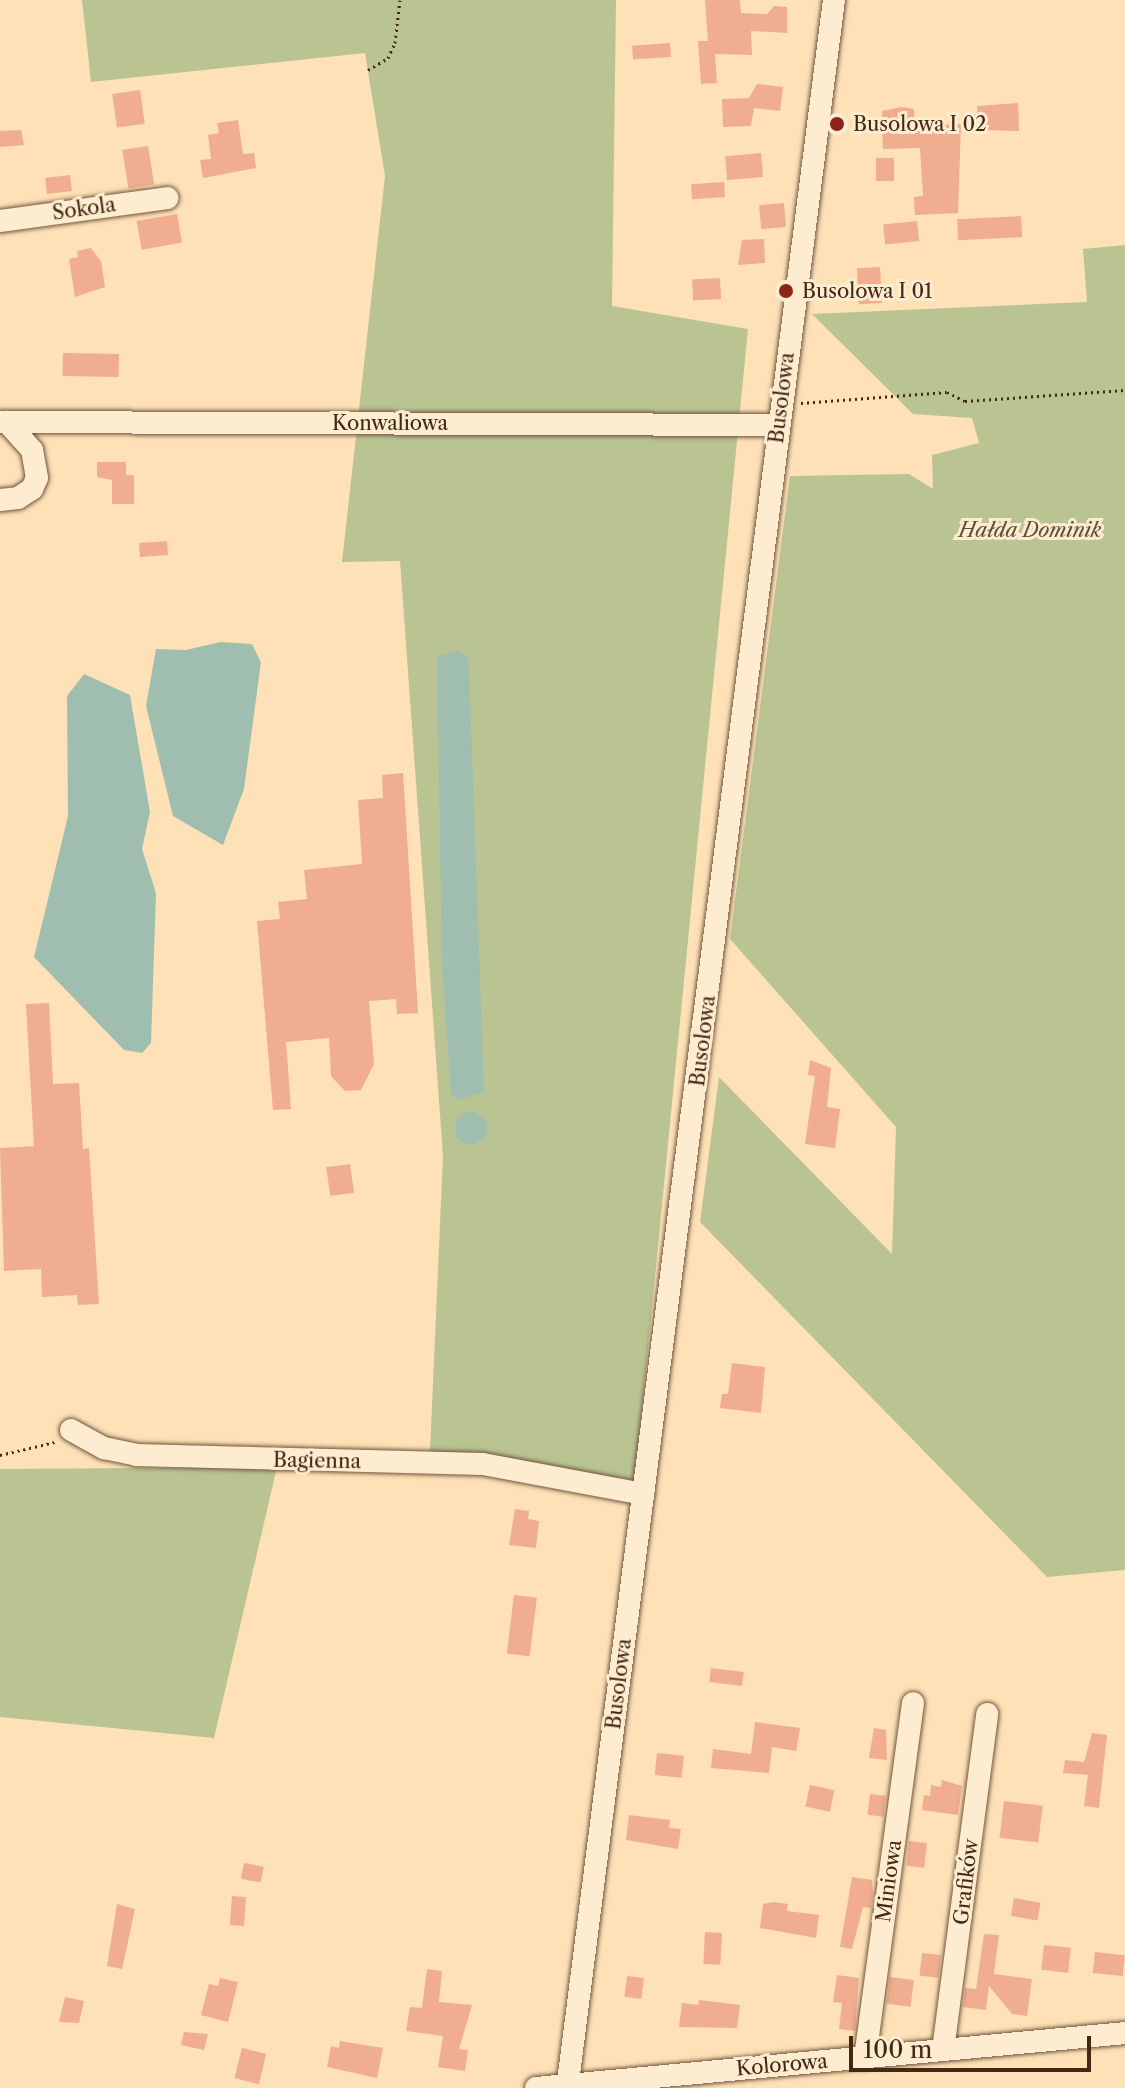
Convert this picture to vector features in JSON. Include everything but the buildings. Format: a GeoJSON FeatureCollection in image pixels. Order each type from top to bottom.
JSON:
{"type":"FeatureCollection","features":[{"type":"Feature","properties":{"kind":"street","name":"Busolowa"},"geometry":{"type":"LineString","coordinates":[[568,2082],[834,0]]}},
{"type":"Feature","properties":{"kind":"street","name":"Sokola"},"geometry":{"type":"LineString","coordinates":[[0,221],[167,198]]}},
{"type":"Feature","properties":{"kind":"street","name":"Konwaliowa"},"geometry":{"type":"LineString","coordinates":[[3,422],[780,414]]}},
{"type":"Feature","properties":{"kind":"street"},"geometry":{"type":"LineString","coordinates":[[0,500],[18,498],[32,489],[37,478],[32,450],[3,422]]}},
{"type":"Feature","properties":{"kind":"street","name":"Bagienna"},"geometry":{"type":"LineString","coordinates":[[71,1430],[104,1448],[136,1455],[483,1464],[643,1494]]}},
{"type":"Feature","properties":{"kind":"street","name":"Miniowa"},"geometry":{"type":"LineString","coordinates":[[865,2058],[913,1703]]}},
{"type":"Feature","properties":{"kind":"street","name":"Grafików"},"geometry":{"type":"LineString","coordinates":[[943,2050],[987,1714]]}},
{"type":"Feature","properties":{"kind":"street","name":"Kolorowa"},"geometry":{"type":"LineString","coordinates":[[536,2088],[568,2082],[1125,2033]]}},
{"type":"Feature","properties":{"kind":"path"},"geometry":{"type":"LineString","coordinates":[[368,70],[377,68],[391,51],[401,21],[400,0]]}},
{"type":"Feature","properties":{"kind":"path"},"geometry":{"type":"LineString","coordinates":[[780,414],[947,392],[965,401],[1125,390]]}},
{"type":"Feature","properties":{"kind":"path"},"geometry":{"type":"LineString","coordinates":[[0,1455],[57,1441],[71,1430]]}},
{"type":"Feature","properties":{"kind":"green space"},"geometry":{"type":"Polygon","coordinates":[[[82,0],[616,0],[612,306],[748,329],[635,1480],[430,1451],[443,1156],[400,561],[342,562],[385,176],[365,53],[91,82],[82,0]]]}},
{"type":"Feature","properties":{"kind":"green space","name":"Hałda Dominik"},"geometry":{"type":"Polygon","coordinates":[[[1125,245],[1125,1570],[1047,1577],[700,1222],[719,1077],[892,1254],[896,1127],[730,939],[790,476],[909,474],[933,489],[932,455],[979,443],[972,418],[913,414],[812,314],[1087,302],[1083,249],[1125,245]]]}},
{"type":"Feature","properties":{"kind":"green space"},"geometry":{"type":"Polygon","coordinates":[[[277,1467],[214,1738],[0,1717],[0,1469],[277,1467]]]}},
{"type":"Feature","properties":{"kind":"shaded area"},"geometry":{"type":"Polygon","coordinates":[[[220,642],[252,644],[261,662],[244,789],[223,845],[173,816],[146,706],[156,649],[186,650],[220,642]]]}},
{"type":"Feature","properties":{"kind":"shaded area"},"geometry":{"type":"Polygon","coordinates":[[[457,651],[467,655],[469,671],[484,1092],[458,1100],[451,1094],[442,966],[437,656],[457,651]]]}},
{"type":"Feature","properties":{"kind":"shaded area"},"geometry":{"type":"Polygon","coordinates":[[[84,674],[130,695],[150,812],[142,849],[156,893],[151,1043],[142,1053],[124,1050],[34,957],[68,816],[67,696],[84,674]]]}},
{"type":"Feature","properties":{"kind":"shaded area"},"geometry":{"type":"Polygon","coordinates":[[[471,1112],[483,1116],[487,1128],[483,1140],[471,1144],[459,1140],[455,1128],[459,1116],[471,1112]]]}},
{"type":"Feature","properties":{"kind":"place","name":"Busolowa I 02"},"geometry":{"type":"Point","coordinates":[837,124]}},
{"type":"Feature","properties":{"kind":"place","name":"Busolowa I 01"},"geometry":{"type":"Point","coordinates":[786,291]}}]}
